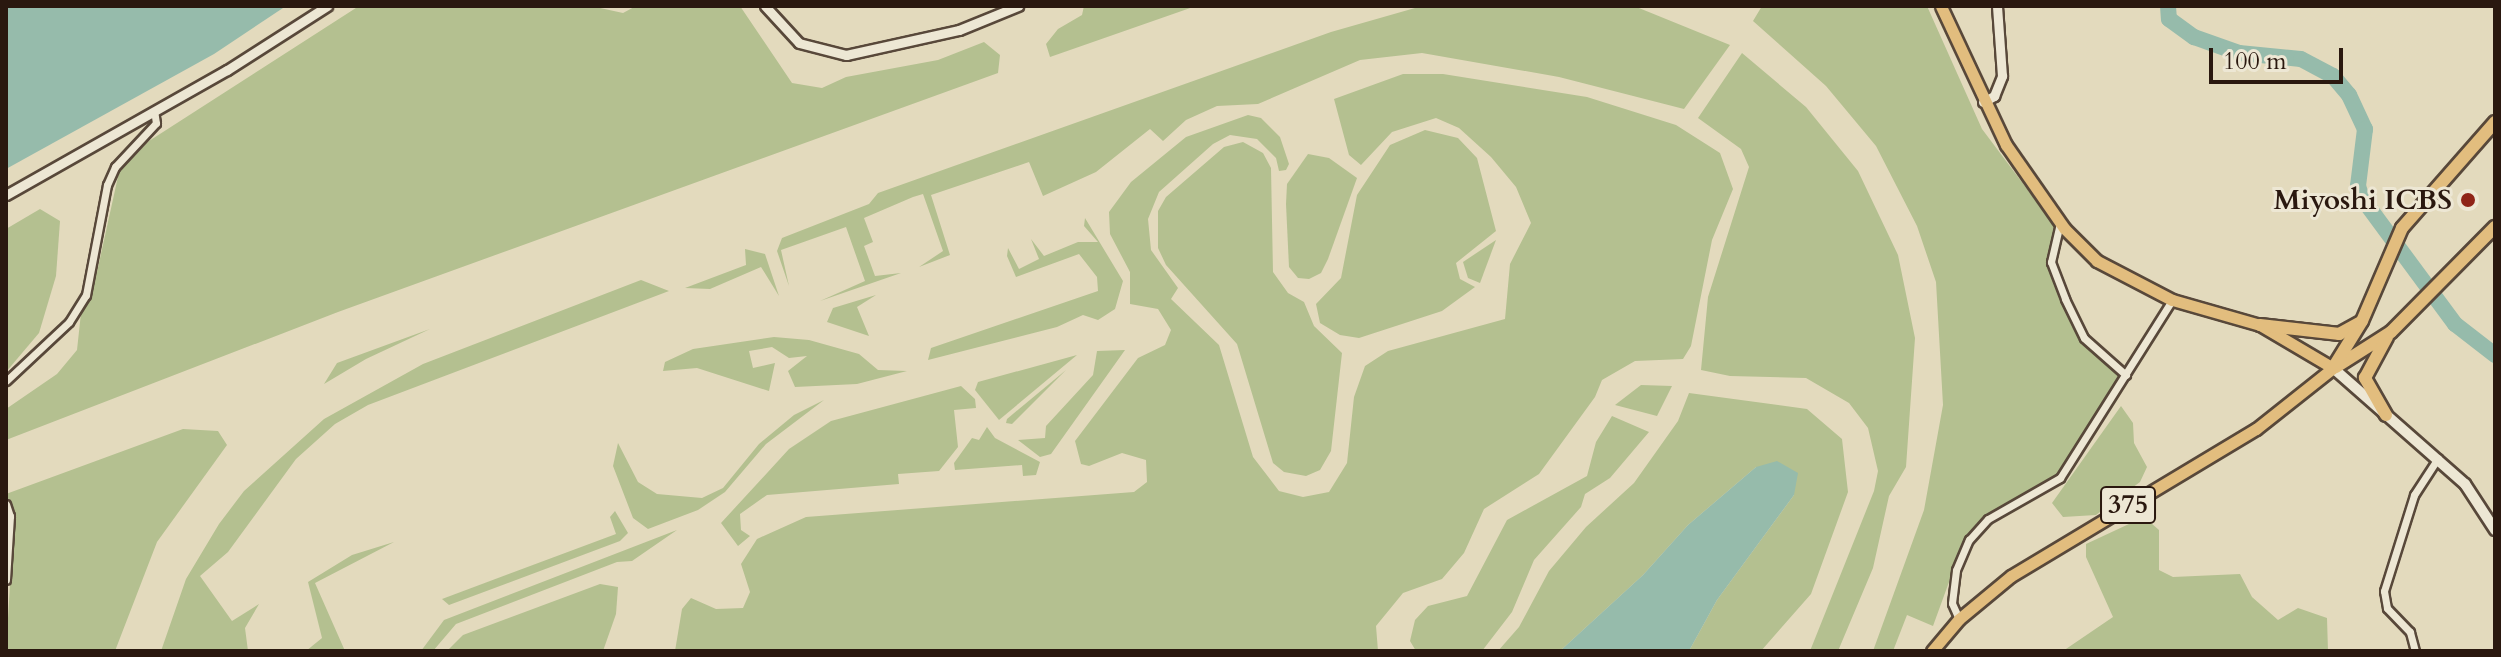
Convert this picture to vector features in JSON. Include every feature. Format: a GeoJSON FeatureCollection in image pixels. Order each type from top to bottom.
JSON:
{"type":"FeatureCollection","features":[{"type":"Feature","properties":{"kind":"highway"},"geometry":{"type":"LineString","coordinates":[[1941,6],[1983,102],[2031,186],[2060,223],[2118,276],[2172,300],[2260,325],[2339,334],[2362,321]]}},
{"type":"Feature","properties":{"kind":"highway"},"geometry":{"type":"LineString","coordinates":[[2333,368],[2362,321],[2402,228],[2495,122]]}},
{"type":"Feature","properties":{"kind":"highway"},"geometry":{"type":"LineString","coordinates":[[2333,368],[2391,332],[2446,281],[2495,227]]}},
{"type":"Feature","properties":{"kind":"highway"},"geometry":{"type":"LineString","coordinates":[[2260,325],[2333,368]]}},
{"type":"Feature","properties":{"kind":"highway"},"geometry":{"type":"LineString","coordinates":[[2386,415],[2365,378],[2391,332]]}},
{"type":"Feature","properties":{"kind":"highway","name":"375"},"geometry":{"type":"LineString","coordinates":[[1932,651],[1959,619],[2011,576],[2256,429],[2333,368]]}},
{"type":"Feature","properties":{"kind":"main road"},"geometry":{"type":"LineString","coordinates":[[2333,368],[2438,458],[2476,497],[2495,530]]}},
{"type":"Feature","properties":{"kind":"street"},"geometry":{"type":"LineString","coordinates":[[6,195],[154,111],[327,6]]}},
{"type":"Feature","properties":{"kind":"street"},"geometry":{"type":"LineString","coordinates":[[765,6],[799,43],[846,55],[959,30],[1018,6]]}},
{"type":"Feature","properties":{"kind":"street"},"geometry":{"type":"LineString","coordinates":[[1983,102],[1994,96],[2002,76],[1995,34],[1997,6]]}},
{"type":"Feature","properties":{"kind":"street"},"geometry":{"type":"LineString","coordinates":[[6,381],[69,322],[86,295],[107,185],[115,167],[156,123],[154,111]]}},
{"type":"Feature","properties":{"kind":"street"},"geometry":{"type":"LineString","coordinates":[[2060,223],[2051,262],[2065,299],[2084,338],[2126,375]]}},
{"type":"Feature","properties":{"kind":"street"},"geometry":{"type":"LineString","coordinates":[[1959,619],[1952,603],[1956,570],[1969,540],[1988,519],[2060,478],[2172,300]]}},
{"type":"Feature","properties":{"kind":"street"},"geometry":{"type":"LineString","coordinates":[[2415,651],[2410,632],[2387,608],[2384,591],[2414,495],[2438,458]]}},
{"type":"Feature","properties":{"kind":"street"},"geometry":{"type":"LineString","coordinates":[[6,504],[6,580]]}},
{"type":"Feature","properties":{"kind":"shaded area"},"geometry":{"type":"Polygon","coordinates":[[[6,6],[286,6],[214,54],[6,169],[6,6]]]}},
{"type":"Feature","properties":{"kind":"shaded area"},"geometry":{"type":"Polygon","coordinates":[[[359,6],[591,6],[623,13],[636,6],[740,6],[792,83],[822,88],[846,77],[938,60],[984,42],[1000,55],[998,73],[338,312],[6,440],[6,409],[57,374],[77,350],[81,313],[97,272],[119,172],[149,141],[359,6]]]}},
{"type":"Feature","properties":{"kind":"shaded area"},"geometry":{"type":"Polygon","coordinates":[[[1084,6],[1196,6],[1050,57],[1046,44],[1058,29],[1082,15],[1084,6]]]}},
{"type":"Feature","properties":{"kind":"shaded area"},"geometry":{"type":"Polygon","coordinates":[[[1422,6],[1634,6],[1730,45],[1684,109],[1559,77],[1422,53],[1360,60],[1258,104],[1217,106],[1186,120],[1163,141],[1150,129],[1096,172],[1043,196],[1029,162],[931,195],[950,255],[919,267],[943,251],[923,194],[913,197],[864,218],[873,242],[864,246],[875,276],[901,273],[820,301],[865,281],[846,227],[781,250],[789,286],[777,251],[782,238],[869,204],[878,193],[1331,32],[1422,6]]]}},
{"type":"Feature","properties":{"kind":"shaded area"},"geometry":{"type":"Polygon","coordinates":[[[1762,6],[1927,6],[1982,129],[2057,229],[2049,270],[2076,330],[2119,376],[2054,479],[1977,523],[1961,549],[1933,626],[1907,615],[1893,651],[1873,651],[1924,510],[1943,405],[1936,282],[1917,226],[1876,146],[1826,86],[1753,21],[1762,6]]]}},
{"type":"Feature","properties":{"kind":"shaded area"},"geometry":{"type":"Polygon","coordinates":[[[1742,53],[1806,107],[1858,171],[1898,255],[1915,338],[1906,467],[1889,496],[1873,568],[1838,651],[1810,651],[1874,491],[1878,471],[1868,428],[1849,403],[1806,378],[1730,376],[1701,370],[1708,297],[1749,167],[1741,149],[1698,118],[1742,53]]]}},
{"type":"Feature","properties":{"kind":"shaded area"},"geometry":{"type":"Polygon","coordinates":[[[1403,74],[1443,74],[1587,97],[1676,125],[1720,153],[1733,189],[1712,240],[1691,346],[1683,359],[1635,361],[1602,380],[1595,397],[1539,474],[1484,509],[1464,553],[1442,579],[1403,593],[1376,626],[1378,651],[675,651],[682,609],[691,598],[716,609],[743,608],[750,592],[741,564],[757,539],[806,517],[1134,492],[1147,482],[1146,460],[1122,453],[1089,466],[1081,464],[1075,441],[1138,358],[1165,345],[1171,330],[1158,309],[1130,304],[1130,272],[1110,234],[1109,212],[1131,182],[1186,137],[1248,115],[1261,118],[1280,137],[1289,164],[1286,170],[1279,171],[1276,158],[1257,139],[1230,135],[1213,144],[1159,192],[1148,219],[1151,250],[1178,288],[1171,299],[1219,345],[1253,457],[1279,491],[1303,497],[1329,492],[1347,463],[1354,397],[1365,366],[1388,351],[1505,319],[1510,264],[1531,223],[1516,187],[1491,157],[1459,128],[1436,118],[1392,132],[1361,165],[1349,155],[1334,99],[1403,74]]]}},
{"type":"Feature","properties":{"kind":"shaded area"},"geometry":{"type":"Polygon","coordinates":[[[1425,130],[1458,138],[1477,158],[1496,231],[1456,263],[1460,279],[1475,287],[1442,311],[1359,338],[1340,335],[1320,323],[1316,304],[1341,278],[1357,195],[1390,145],[1425,130]]]}},
{"type":"Feature","properties":{"kind":"shaded area"},"geometry":{"type":"Polygon","coordinates":[[[1243,142],[1263,153],[1271,168],[1273,272],[1288,293],[1304,302],[1314,326],[1342,353],[1331,451],[1320,470],[1306,476],[1284,472],[1273,463],[1237,344],[1166,265],[1158,248],[1158,211],[1166,197],[1224,147],[1243,142]]]}},
{"type":"Feature","properties":{"kind":"shaded area"},"geometry":{"type":"Polygon","coordinates":[[[1308,154],[1329,158],[1357,178],[1328,259],[1321,273],[1309,279],[1298,278],[1289,267],[1286,204],[1287,184],[1308,154]]]}},
{"type":"Feature","properties":{"kind":"shaded area"},"geometry":{"type":"Polygon","coordinates":[[[40,209],[60,221],[56,276],[39,333],[6,372],[6,229],[40,209]]]}},
{"type":"Feature","properties":{"kind":"shaded area"},"geometry":{"type":"Polygon","coordinates":[[[1085,218],[1123,281],[1115,309],[1098,320],[1083,315],[1057,327],[928,360],[931,348],[1098,291],[1097,277],[1079,254],[1016,277],[1007,256],[1008,248],[1019,269],[1039,259],[1031,239],[1044,256],[1078,242],[1098,242],[1084,226],[1085,218]]]}},
{"type":"Feature","properties":{"kind":"shaded area"},"geometry":{"type":"Polygon","coordinates":[[[1496,240],[1480,283],[1468,278],[1463,262],[1496,240]]]}},
{"type":"Feature","properties":{"kind":"shaded area"},"geometry":{"type":"Polygon","coordinates":[[[745,249],[765,254],[779,296],[761,267],[710,289],[685,288],[746,265],[745,249]]]}},
{"type":"Feature","properties":{"kind":"shaded area"},"geometry":{"type":"Polygon","coordinates":[[[641,280],[669,291],[368,405],[335,424],[296,459],[228,552],[200,576],[232,621],[259,604],[245,628],[248,651],[161,651],[186,579],[219,524],[244,491],[324,419],[423,364],[641,280]]]}},
{"type":"Feature","properties":{"kind":"shaded area"},"geometry":{"type":"Polygon","coordinates":[[[876,295],[857,307],[869,336],[827,322],[833,308],[876,295]]]}},
{"type":"Feature","properties":{"kind":"shaded area"},"geometry":{"type":"Polygon","coordinates":[[[430,329],[366,359],[324,384],[337,363],[430,329]]]}},
{"type":"Feature","properties":{"kind":"shaded area"},"geometry":{"type":"Polygon","coordinates":[[[774,337],[809,340],[859,354],[878,370],[907,371],[857,384],[795,387],[788,371],[807,356],[789,358],[772,347],[749,351],[753,368],[775,363],[769,391],[697,368],[663,371],[665,362],[693,349],[774,337]]]}},
{"type":"Feature","properties":{"kind":"shaded area"},"geometry":{"type":"Polygon","coordinates":[[[1125,350],[1051,454],[1040,457],[1018,440],[1045,438],[1046,426],[1093,375],[1097,351],[1125,350]]]}},
{"type":"Feature","properties":{"kind":"shaded area"},"geometry":{"type":"Polygon","coordinates":[[[1077,355],[999,420],[975,390],[978,382],[1077,355]]]}},
{"type":"Feature","properties":{"kind":"shaded area"},"geometry":{"type":"Polygon","coordinates":[[[1066,370],[1012,424],[1006,423],[1007,419],[1066,370]]]}},
{"type":"Feature","properties":{"kind":"shaded area"},"geometry":{"type":"Polygon","coordinates":[[[1641,385],[1672,386],[1657,416],[1615,405],[1641,385]]]}},
{"type":"Feature","properties":{"kind":"shaded area"},"geometry":{"type":"Polygon","coordinates":[[[961,386],[975,399],[976,408],[954,410],[958,447],[939,471],[898,474],[899,484],[767,495],[740,514],[741,530],[750,536],[738,546],[721,523],[789,449],[831,421],[961,386]]]}},
{"type":"Feature","properties":{"kind":"shaded area"},"geometry":{"type":"Polygon","coordinates":[[[1689,393],[1807,409],[1842,439],[1848,492],[1811,594],[1761,651],[1689,651],[1717,600],[1794,495],[1756,467],[1688,525],[1643,575],[1560,651],[1498,651],[1519,627],[1549,571],[1586,527],[1634,483],[1678,421],[1689,393]]]}},
{"type":"Feature","properties":{"kind":"shaded area"},"geometry":{"type":"Polygon","coordinates":[[[824,400],[766,444],[725,492],[698,510],[648,529],[633,518],[613,466],[618,443],[638,482],[657,494],[702,498],[723,488],[759,444],[794,415],[824,400]]]}},
{"type":"Feature","properties":{"kind":"shaded area"},"geometry":{"type":"Polygon","coordinates":[[[2121,406],[2133,423],[2134,443],[2147,467],[2140,482],[2096,515],[2063,517],[2052,503],[2121,406]]]}},
{"type":"Feature","properties":{"kind":"shaded area"},"geometry":{"type":"Polygon","coordinates":[[[1612,416],[1649,432],[1610,478],[1585,494],[1581,507],[1534,560],[1512,612],[1482,651],[1416,651],[1410,641],[1415,620],[1428,606],[1467,596],[1507,520],[1587,476],[1596,442],[1612,416]]]}},
{"type":"Feature","properties":{"kind":"shaded area"},"geometry":{"type":"Polygon","coordinates":[[[987,427],[995,438],[1040,462],[1036,475],[1023,476],[1022,465],[955,470],[954,463],[972,438],[979,440],[987,427]]]}},
{"type":"Feature","properties":{"kind":"shaded area"},"geometry":{"type":"Polygon","coordinates":[[[183,429],[218,431],[227,445],[157,542],[115,651],[6,651],[14,519],[6,508],[6,494],[183,429]]]}},
{"type":"Feature","properties":{"kind":"shaded area"},"geometry":{"type":"Polygon","coordinates":[[[1777,461],[1798,473],[1794,495],[1717,600],[1689,651],[1560,651],[1643,575],[1688,525],[1756,467],[1777,461]]]}},
{"type":"Feature","properties":{"kind":"shaded area"},"geometry":{"type":"Polygon","coordinates":[[[615,511],[628,533],[620,541],[449,605],[442,599],[616,534],[610,517],[615,511]]]}},
{"type":"Feature","properties":{"kind":"shaded area"},"geometry":{"type":"Polygon","coordinates":[[[2144,517],[2159,530],[2159,570],[2173,577],[2240,574],[2252,597],[2278,620],[2298,608],[2327,618],[2328,651],[2063,651],[2113,617],[2086,557],[2086,544],[2144,517]]]}},
{"type":"Feature","properties":{"kind":"shaded area"},"geometry":{"type":"Polygon","coordinates":[[[677,530],[632,561],[617,562],[456,624],[433,651],[421,651],[444,620],[677,530]]]}},
{"type":"Feature","properties":{"kind":"shaded area"},"geometry":{"type":"Polygon","coordinates":[[[394,542],[315,583],[345,651],[306,651],[322,638],[308,582],[352,555],[394,542]]]}},
{"type":"Feature","properties":{"kind":"shaded area"},"geometry":{"type":"Polygon","coordinates":[[[600,584],[618,587],[616,614],[603,651],[447,651],[463,635],[600,584]]]}},
{"type":"Feature","properties":{"kind":"waterway"},"geometry":{"type":"LineString","coordinates":[[2168,6],[2169,19],[2194,37],[2239,53],[2301,59],[2333,76],[2349,95],[2365,129],[2358,186],[2362,198],[2455,324],[2495,355]]}},
{"type":"Feature","properties":{"kind":"place","name":"Miyoshi ICBS"},"geometry":{"type":"Point","coordinates":[2468,200]}}]}
